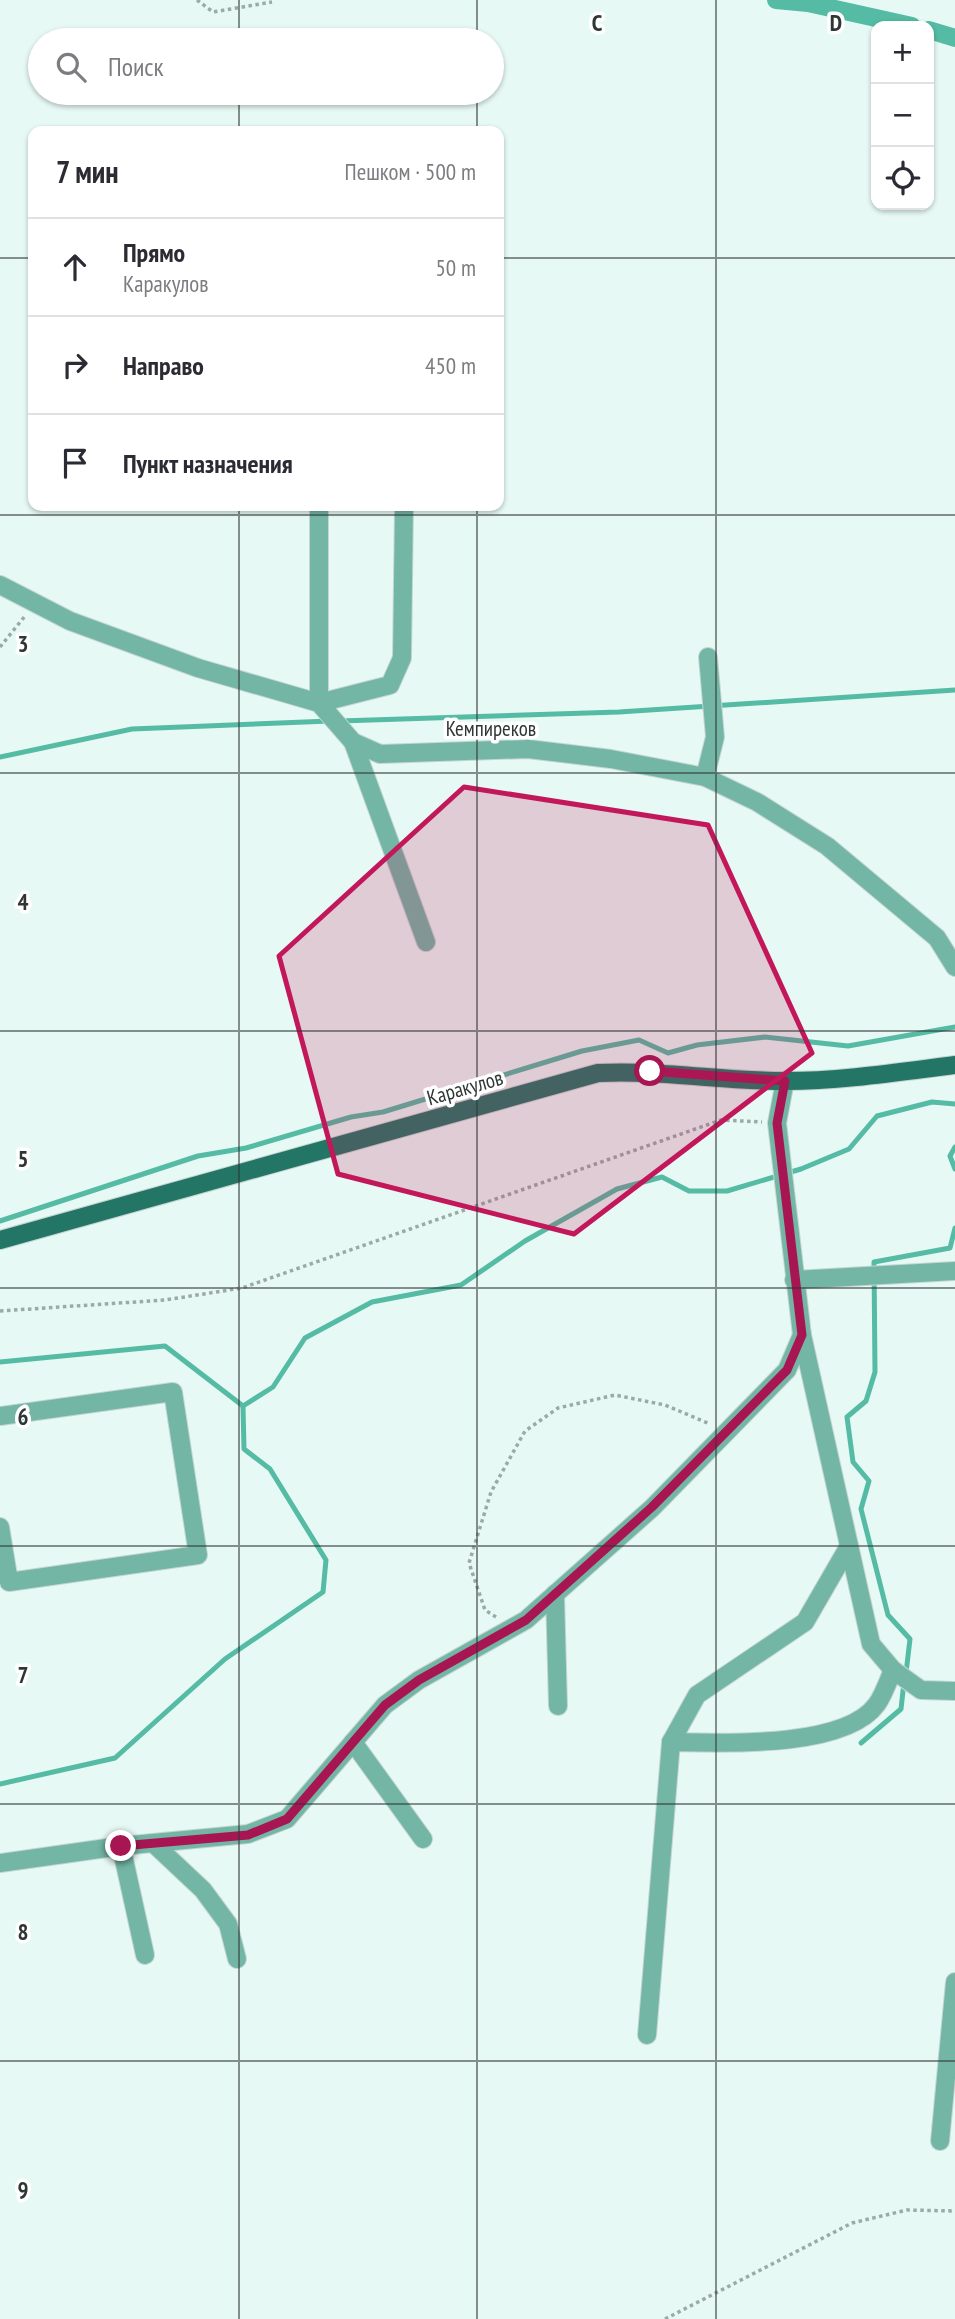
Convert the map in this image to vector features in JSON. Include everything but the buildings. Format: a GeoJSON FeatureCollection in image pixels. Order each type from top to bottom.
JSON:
{"type":"FeatureCollection","features":[{"type":"Feature","properties":{"kind":"main road","name":"Каракулов"},"geometry":{"type":"LineString","coordinates":[[0,1240],[598,1073],[650,1071],[785,1081],[875,1075],[955,1065]]}},
{"type":"Feature","properties":{"kind":"street"},"geometry":{"type":"LineString","coordinates":[[319,511],[323,706]]}},
{"type":"Feature","properties":{"kind":"street"},"geometry":{"type":"LineString","coordinates":[[0,585],[70,621],[198,668],[323,706],[390,685],[402,658],[404,511]]}},
{"type":"Feature","properties":{"kind":"street"},"geometry":{"type":"LineString","coordinates":[[705,777],[715,737],[708,657]]}},
{"type":"Feature","properties":{"kind":"street","name":"Кемпиреков"},"geometry":{"type":"LineString","coordinates":[[323,706],[349,737],[380,754],[528,749],[611,759],[705,777],[757,803],[827,846],[937,939],[955,967]]}},
{"type":"Feature","properties":{"kind":"street"},"geometry":{"type":"LineString","coordinates":[[349,737],[426,942]]}},
{"type":"Feature","properties":{"kind":"street"},"geometry":{"type":"LineString","coordinates":[[785,1081],[777,1123],[802,1335],[871,1644],[893,1670],[921,1690],[951,1695]]}},
{"type":"Feature","properties":{"kind":"street"},"geometry":{"type":"LineString","coordinates":[[794,1280],[955,1271]]}},
{"type":"Feature","properties":{"kind":"street"},"geometry":{"type":"LineString","coordinates":[[0,1863],[121,1846],[248,1835],[287,1819],[385,1705],[419,1680],[526,1620],[652,1507],[787,1370],[802,1335]]}},
{"type":"Feature","properties":{"kind":"street"},"geometry":{"type":"LineString","coordinates":[[0,1416],[173,1392],[198,1555],[9,1582],[0,1527]]}},
{"type":"Feature","properties":{"kind":"street"},"geometry":{"type":"LineString","coordinates":[[647,2035],[671,1742],[697,1695],[805,1622],[849,1546]]}},
{"type":"Feature","properties":{"kind":"street"},"geometry":{"type":"LineString","coordinates":[[555,1594],[558,1706]]}},
{"type":"Feature","properties":{"kind":"street"},"geometry":{"type":"LineString","coordinates":[[671,1742],[755,1744],[846,1728],[876,1706],[893,1670]]}},
{"type":"Feature","properties":{"kind":"street"},"geometry":{"type":"LineString","coordinates":[[353,1742],[423,1839]]}},
{"type":"Feature","properties":{"kind":"street"},"geometry":{"type":"LineString","coordinates":[[153,1843],[203,1890],[228,1924],[237,1959]]}},
{"type":"Feature","properties":{"kind":"street"},"geometry":{"type":"LineString","coordinates":[[121,1846],[145,1955]]}},
{"type":"Feature","properties":{"kind":"street"},"geometry":{"type":"LineString","coordinates":[[940,2141],[955,1982]]}},
{"type":"Feature","properties":{"kind":"path"},"geometry":{"type":"LineString","coordinates":[[197,0],[213,12],[272,2]]}},
{"type":"Feature","properties":{"kind":"path"},"geometry":{"type":"LineString","coordinates":[[0,647],[21,618],[47,610]]}},
{"type":"Feature","properties":{"kind":"path"},"geometry":{"type":"LineString","coordinates":[[0,1311],[165,1300],[242,1288],[721,1120],[777,1123]]}},
{"type":"Feature","properties":{"kind":"path"},"geometry":{"type":"LineString","coordinates":[[512,1628],[485,1610],[469,1563],[491,1492],[526,1431],[558,1408],[615,1395],[665,1405],[727,1431]]}},
{"type":"Feature","properties":{"kind":"path"},"geometry":{"type":"LineString","coordinates":[[665,2319],[852,2223],[907,2210],[955,2211]]}},
{"type":"Feature","properties":{"kind":"highlighted area"},"geometry":{"type":"Polygon","coordinates":[[[464,787],[708,825],[812,1053],[574,1234],[338,1174],[279,956],[464,787]]]}},
{"type":"Feature","properties":{"kind":"waterway"},"geometry":{"type":"LineString","coordinates":[[776,0],[808,3],[889,21]]}},
{"type":"Feature","properties":{"kind":"waterway"},"geometry":{"type":"LineString","coordinates":[[934,32],[955,38]]}},
{"type":"Feature","properties":{"kind":"waterway"},"geometry":{"type":"LineString","coordinates":[[340,721],[619,712],[955,690]]}},
{"type":"Feature","properties":{"kind":"waterway"},"geometry":{"type":"LineString","coordinates":[[0,757],[132,729],[330,721]]}},
{"type":"Feature","properties":{"kind":"waterway"},"geometry":{"type":"LineString","coordinates":[[0,1221],[198,1156],[246,1148],[351,1117],[383,1112],[582,1051],[639,1040],[668,1053],[697,1045],[765,1037],[848,1046],[955,1027]]}},
{"type":"Feature","properties":{"kind":"waterway"},"geometry":{"type":"LineString","coordinates":[[0,1362],[165,1346],[243,1406],[273,1387],[305,1338],[372,1302],[461,1285],[525,1241],[617,1189],[662,1177],[689,1191],[727,1191],[801,1169],[849,1149],[877,1116],[932,1102],[955,1104]]}},
{"type":"Feature","properties":{"kind":"waterway"},"geometry":{"type":"LineString","coordinates":[[955,1147],[950,1156],[955,1169]]}},
{"type":"Feature","properties":{"kind":"waterway"},"geometry":{"type":"LineString","coordinates":[[906,1673],[910,1639],[888,1615],[861,1509],[869,1481],[853,1462],[847,1417],[866,1401],[875,1372],[874,1262],[950,1248],[955,1228]]}},
{"type":"Feature","properties":{"kind":"waterway"},"geometry":{"type":"LineString","coordinates":[[0,1784],[115,1758],[225,1659],[323,1592],[326,1560],[270,1469],[244,1449],[243,1406]]}},
{"type":"Feature","properties":{"kind":"waterway"},"geometry":{"type":"LineString","coordinates":[[861,1743],[901,1709],[904,1682]]}},
{"type":"Feature","properties":{"kind":"route"},"geometry":{"type":"LineString","coordinates":[[121,1846],[248,1835],[287,1819],[385,1705],[419,1680],[526,1620],[652,1507],[787,1370],[802,1335],[784,1204],[777,1123],[785,1081],[650,1071]]}}]}
